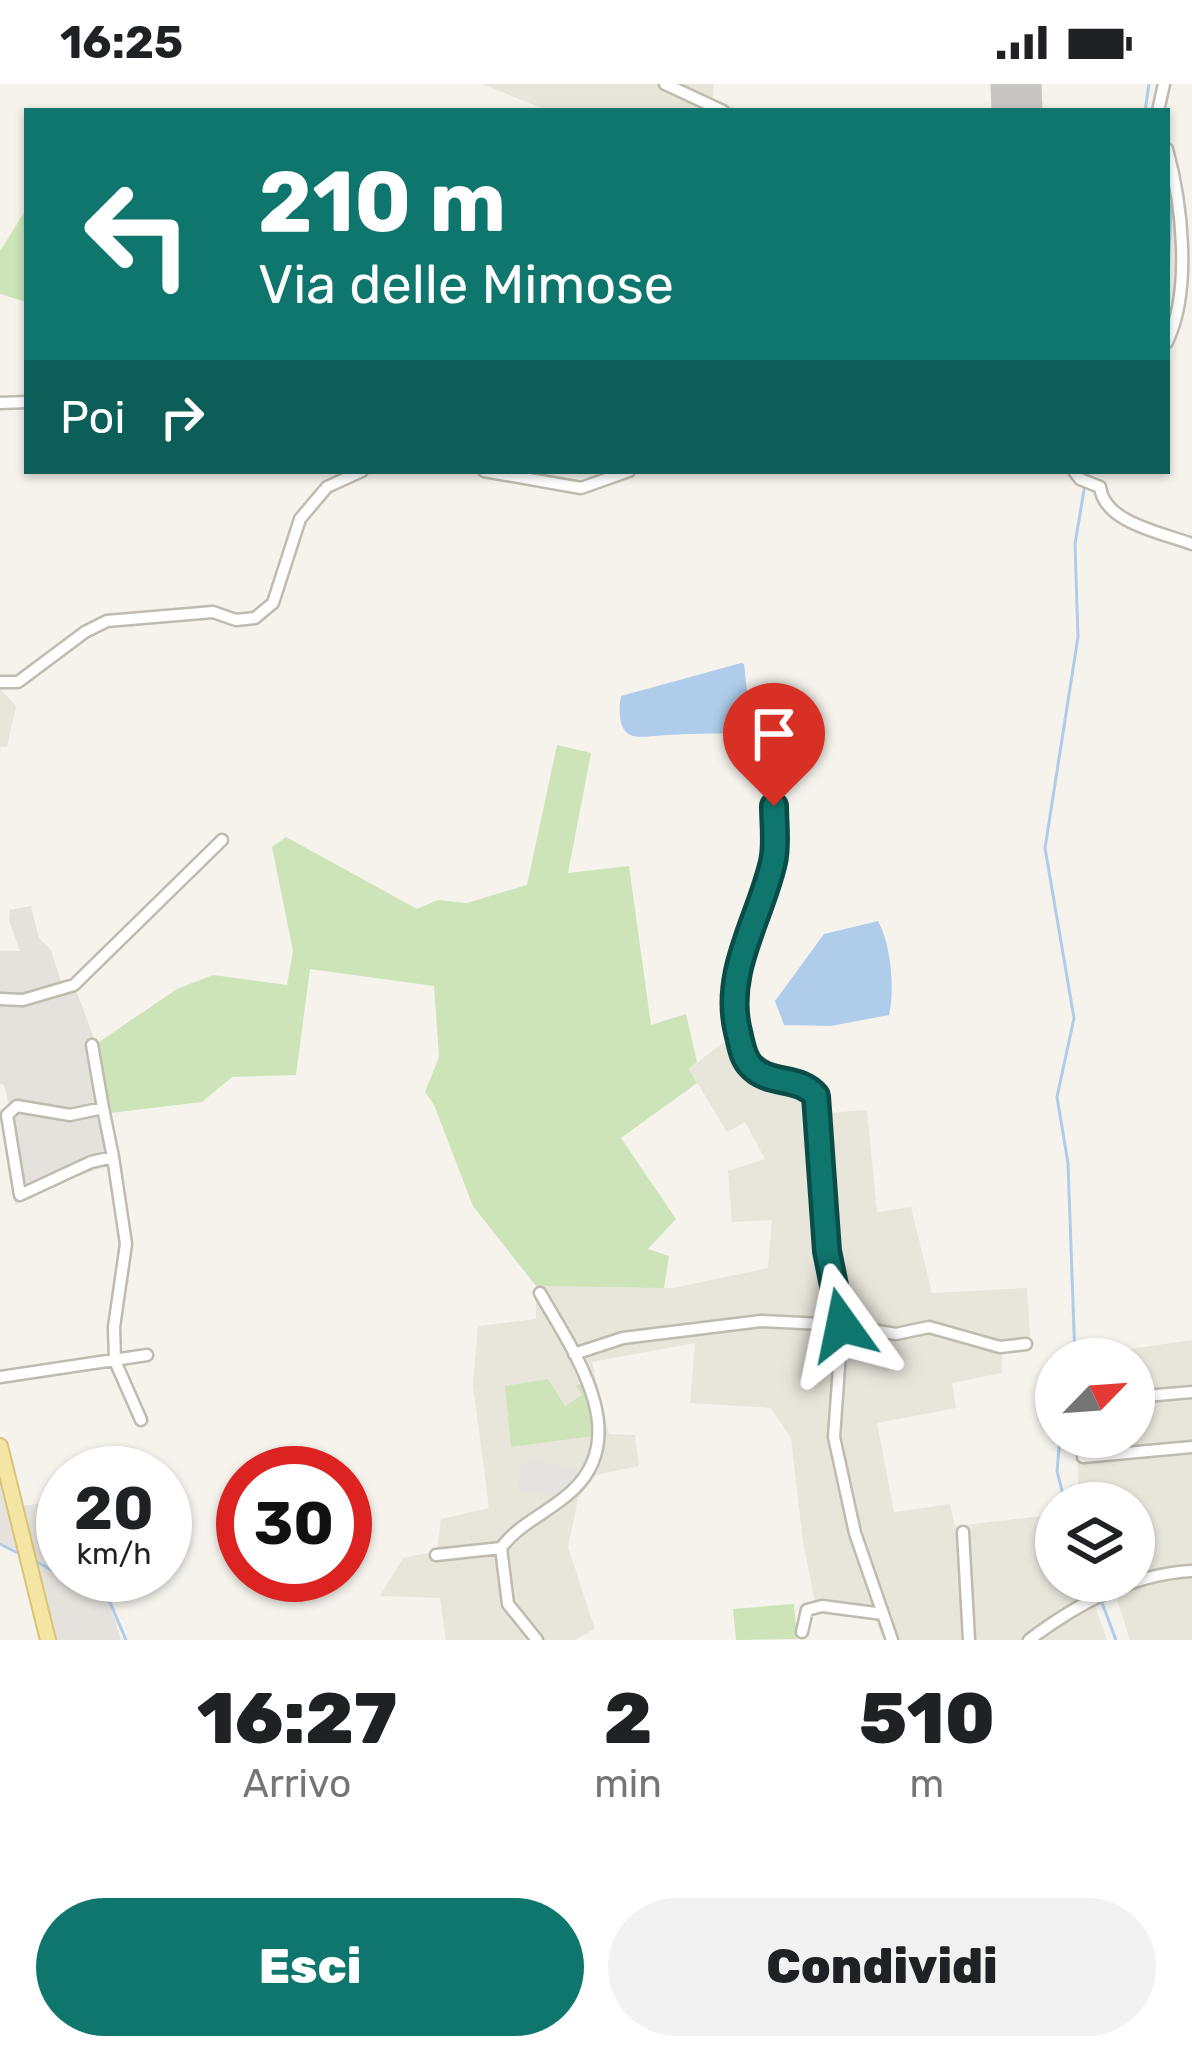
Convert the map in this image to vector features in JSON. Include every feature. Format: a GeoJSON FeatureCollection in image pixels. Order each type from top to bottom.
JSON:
{"type":"FeatureCollection","features":[{"type":"Feature","properties":{"kind":"main road"},"geometry":{"type":"LineString","coordinates":[[0,1446],[48,1640]]}},
{"type":"Feature","properties":{"kind":"street"},"geometry":{"type":"LineString","coordinates":[[664,84],[716,108]]}},
{"type":"Feature","properties":{"kind":"street"},"geometry":{"type":"LineString","coordinates":[[1170,161],[1180,201],[1181,244],[1179,293],[1170,330]]}},
{"type":"Feature","properties":{"kind":"street"},"geometry":{"type":"LineString","coordinates":[[0,682],[18,682],[106,622],[212,612],[236,620],[255,619],[273,603],[300,519],[327,487],[355,474]]}},
{"type":"Feature","properties":{"kind":"street"},"geometry":{"type":"LineString","coordinates":[[501,474],[581,488],[621,474]]}},
{"type":"Feature","properties":{"kind":"street"},"geometry":{"type":"LineString","coordinates":[[1097,485],[1105,474]]}},
{"type":"Feature","properties":{"kind":"street"},"geometry":{"type":"LineString","coordinates":[[1077,475],[1097,485],[1116,514],[1192,544]]}},
{"type":"Feature","properties":{"kind":"street"},"geometry":{"type":"LineString","coordinates":[[774,806],[773,860],[734,983],[732,1007],[752,1068],[806,1084],[816,1096],[827,1251],[842,1325],[834,1437],[855,1533],[892,1640]]}},
{"type":"Feature","properties":{"kind":"street"},"geometry":{"type":"LineString","coordinates":[[0,1000],[23,1000],[74,985],[222,840]]}},
{"type":"Feature","properties":{"kind":"street"},"geometry":{"type":"LineString","coordinates":[[92,1045],[126,1244],[114,1327],[115,1361],[141,1420]]}},
{"type":"Feature","properties":{"kind":"street"},"geometry":{"type":"LineString","coordinates":[[104,1108],[70,1115],[14,1106],[7,1120],[17,1191],[27,1195],[91,1162],[113,1157]]}},
{"type":"Feature","properties":{"kind":"street"},"geometry":{"type":"LineString","coordinates":[[436,1555],[501,1548],[573,1490],[592,1462],[595,1402],[540,1293]]}},
{"type":"Feature","properties":{"kind":"street"},"geometry":{"type":"LineString","coordinates":[[574,1354],[623,1337],[646,1338],[761,1321],[842,1325],[896,1334],[929,1328],[1000,1347],[1026,1344]]}},
{"type":"Feature","properties":{"kind":"street"},"geometry":{"type":"LineString","coordinates":[[0,1378],[147,1355]]}},
{"type":"Feature","properties":{"kind":"street"},"geometry":{"type":"LineString","coordinates":[[1155,1395],[1192,1392]]}},
{"type":"Feature","properties":{"kind":"street"},"geometry":{"type":"LineString","coordinates":[[1155,1450],[1192,1447]]}},
{"type":"Feature","properties":{"kind":"street"},"geometry":{"type":"LineString","coordinates":[[963,1532],[969,1640]]}},
{"type":"Feature","properties":{"kind":"street"},"geometry":{"type":"LineString","coordinates":[[501,1548],[508,1604],[537,1640]]}},
{"type":"Feature","properties":{"kind":"street"},"geometry":{"type":"LineString","coordinates":[[1029,1640],[1115,1588],[1150,1576],[1192,1571]]}},
{"type":"Feature","properties":{"kind":"street"},"geometry":{"type":"LineString","coordinates":[[802,1632],[807,1610],[822,1606],[883,1614]]}},
{"type":"Feature","properties":{"kind":"shaded area"},"geometry":{"type":"Polygon","coordinates":[[[482,84],[714,84],[713,98],[735,108],[542,108],[482,84]]]}},
{"type":"Feature","properties":{"kind":"shaded area"},"geometry":{"type":"Polygon","coordinates":[[[0,689],[16,706],[7,747],[0,747],[0,689]]]}},
{"type":"Feature","properties":{"kind":"shaded area"},"geometry":{"type":"Polygon","coordinates":[[[31,906],[39,938],[51,950],[61,982],[72,979],[96,1044],[120,1162],[54,1184],[15,1205],[1,1112],[9,1105],[0,1084],[0,951],[20,951],[10,910],[31,906]]]}},
{"type":"Feature","properties":{"kind":"shaded area"},"geometry":{"type":"Polygon","coordinates":[[[742,1028],[752,1062],[818,1086],[827,1113],[867,1110],[877,1212],[911,1207],[932,1293],[1027,1288],[1031,1349],[1002,1353],[1002,1373],[952,1383],[956,1408],[877,1423],[894,1512],[950,1504],[955,1526],[1035,1517],[1035,1602],[1093,1602],[1107,1640],[884,1640],[875,1620],[817,1613],[791,1438],[771,1408],[690,1403],[695,1343],[592,1362],[609,1434],[635,1435],[639,1466],[596,1475],[578,1499],[568,1547],[595,1629],[574,1640],[446,1640],[440,1598],[380,1596],[403,1558],[437,1551],[441,1519],[489,1508],[473,1385],[478,1326],[536,1319],[536,1286],[674,1288],[768,1268],[772,1220],[732,1222],[728,1171],[765,1159],[745,1122],[727,1132],[689,1069],[742,1028]]]}},
{"type":"Feature","properties":{"kind":"shaded area"},"geometry":{"type":"Polygon","coordinates":[[[1192,1340],[1192,1640],[1130,1640],[1118,1602],[1155,1602],[1155,1482],[1078,1482],[1078,1458],[1155,1458],[1155,1345],[1192,1340]]]}},
{"type":"Feature","properties":{"kind":"shaded area"},"geometry":{"type":"Polygon","coordinates":[[[530,1460],[583,1470],[556,1497],[518,1490],[520,1468],[530,1460]]]}},
{"type":"Feature","properties":{"kind":"shaded area"},"geometry":{"type":"Polygon","coordinates":[[[0,1468],[12,1507],[36,1504],[36,1564],[34,1556],[0,1543],[0,1468]]]}},
{"type":"Feature","properties":{"kind":"shaded area"},"geometry":{"type":"Polygon","coordinates":[[[46,1602],[110,1602],[121,1640],[55,1640],[46,1602]]]}},
{"type":"Feature","properties":{"kind":"green space"},"geometry":{"type":"Polygon","coordinates":[[[24,213],[24,301],[0,294],[0,251],[24,213]]]}},
{"type":"Feature","properties":{"kind":"green space"},"geometry":{"type":"Polygon","coordinates":[[[557,745],[591,753],[568,873],[629,866],[651,1025],[686,1014],[697,1062],[689,1069],[697,1083],[621,1138],[676,1219],[648,1249],[669,1256],[664,1288],[536,1286],[473,1206],[425,1092],[439,1057],[434,986],[310,969],[296,1075],[232,1077],[202,1102],[110,1113],[96,1044],[177,989],[213,975],[287,985],[293,951],[272,847],[286,837],[417,909],[438,900],[467,903],[527,885],[557,745]]]}},
{"type":"Feature","properties":{"kind":"green space"},"geometry":{"type":"Polygon","coordinates":[[[548,1379],[565,1406],[582,1395],[576,1386],[584,1382],[592,1397],[593,1436],[511,1447],[505,1386],[548,1379]]]}},
{"type":"Feature","properties":{"kind":"green space"},"geometry":{"type":"Polygon","coordinates":[[[794,1604],[797,1639],[736,1640],[733,1609],[794,1604]]]}},
{"type":"Feature","properties":{"kind":"water"},"geometry":{"type":"Polygon","coordinates":[[[741,663],[750,718],[743,733],[641,737],[624,730],[621,696],[741,663]]]}},
{"type":"Feature","properties":{"kind":"water"},"geometry":{"type":"Polygon","coordinates":[[[878,921],[891,967],[889,1015],[831,1026],[784,1025],[775,1001],[824,934],[878,921]]]}},
{"type":"Feature","properties":{"kind":"waterway"},"geometry":{"type":"LineString","coordinates":[[1145,108],[1149,84]]}},
{"type":"Feature","properties":{"kind":"waterway"},"geometry":{"type":"LineString","coordinates":[[1170,207],[1170,232]]}},
{"type":"Feature","properties":{"kind":"waterway"},"geometry":{"type":"LineString","coordinates":[[1074,1338],[1068,1163],[1057,1097],[1074,1018],[1045,848],[1078,637],[1075,544],[1085,484]]}},
{"type":"Feature","properties":{"kind":"waterway"},"geometry":{"type":"LineString","coordinates":[[1058,1458],[1060,1482]]}},
{"type":"Feature","properties":{"kind":"waterway"},"geometry":{"type":"LineString","coordinates":[[0,1544],[18,1553]]}},
{"type":"Feature","properties":{"kind":"waterway"},"geometry":{"type":"LineString","coordinates":[[110,1602],[126,1640]]}},
{"type":"Feature","properties":{"kind":"waterway"},"geometry":{"type":"LineString","coordinates":[[1102,1602],[1116,1640]]}},
{"type":"Feature","properties":{"kind":"runway"},"geometry":{"type":"LineString","coordinates":[[1016,84],[1017,108]]}},
{"type":"Feature","properties":{"kind":"route"},"geometry":{"type":"LineString","coordinates":[[774,806],[773,860],[731,1000],[752,1068],[806,1084],[819,1103],[827,1251],[842,1325]]}}]}
